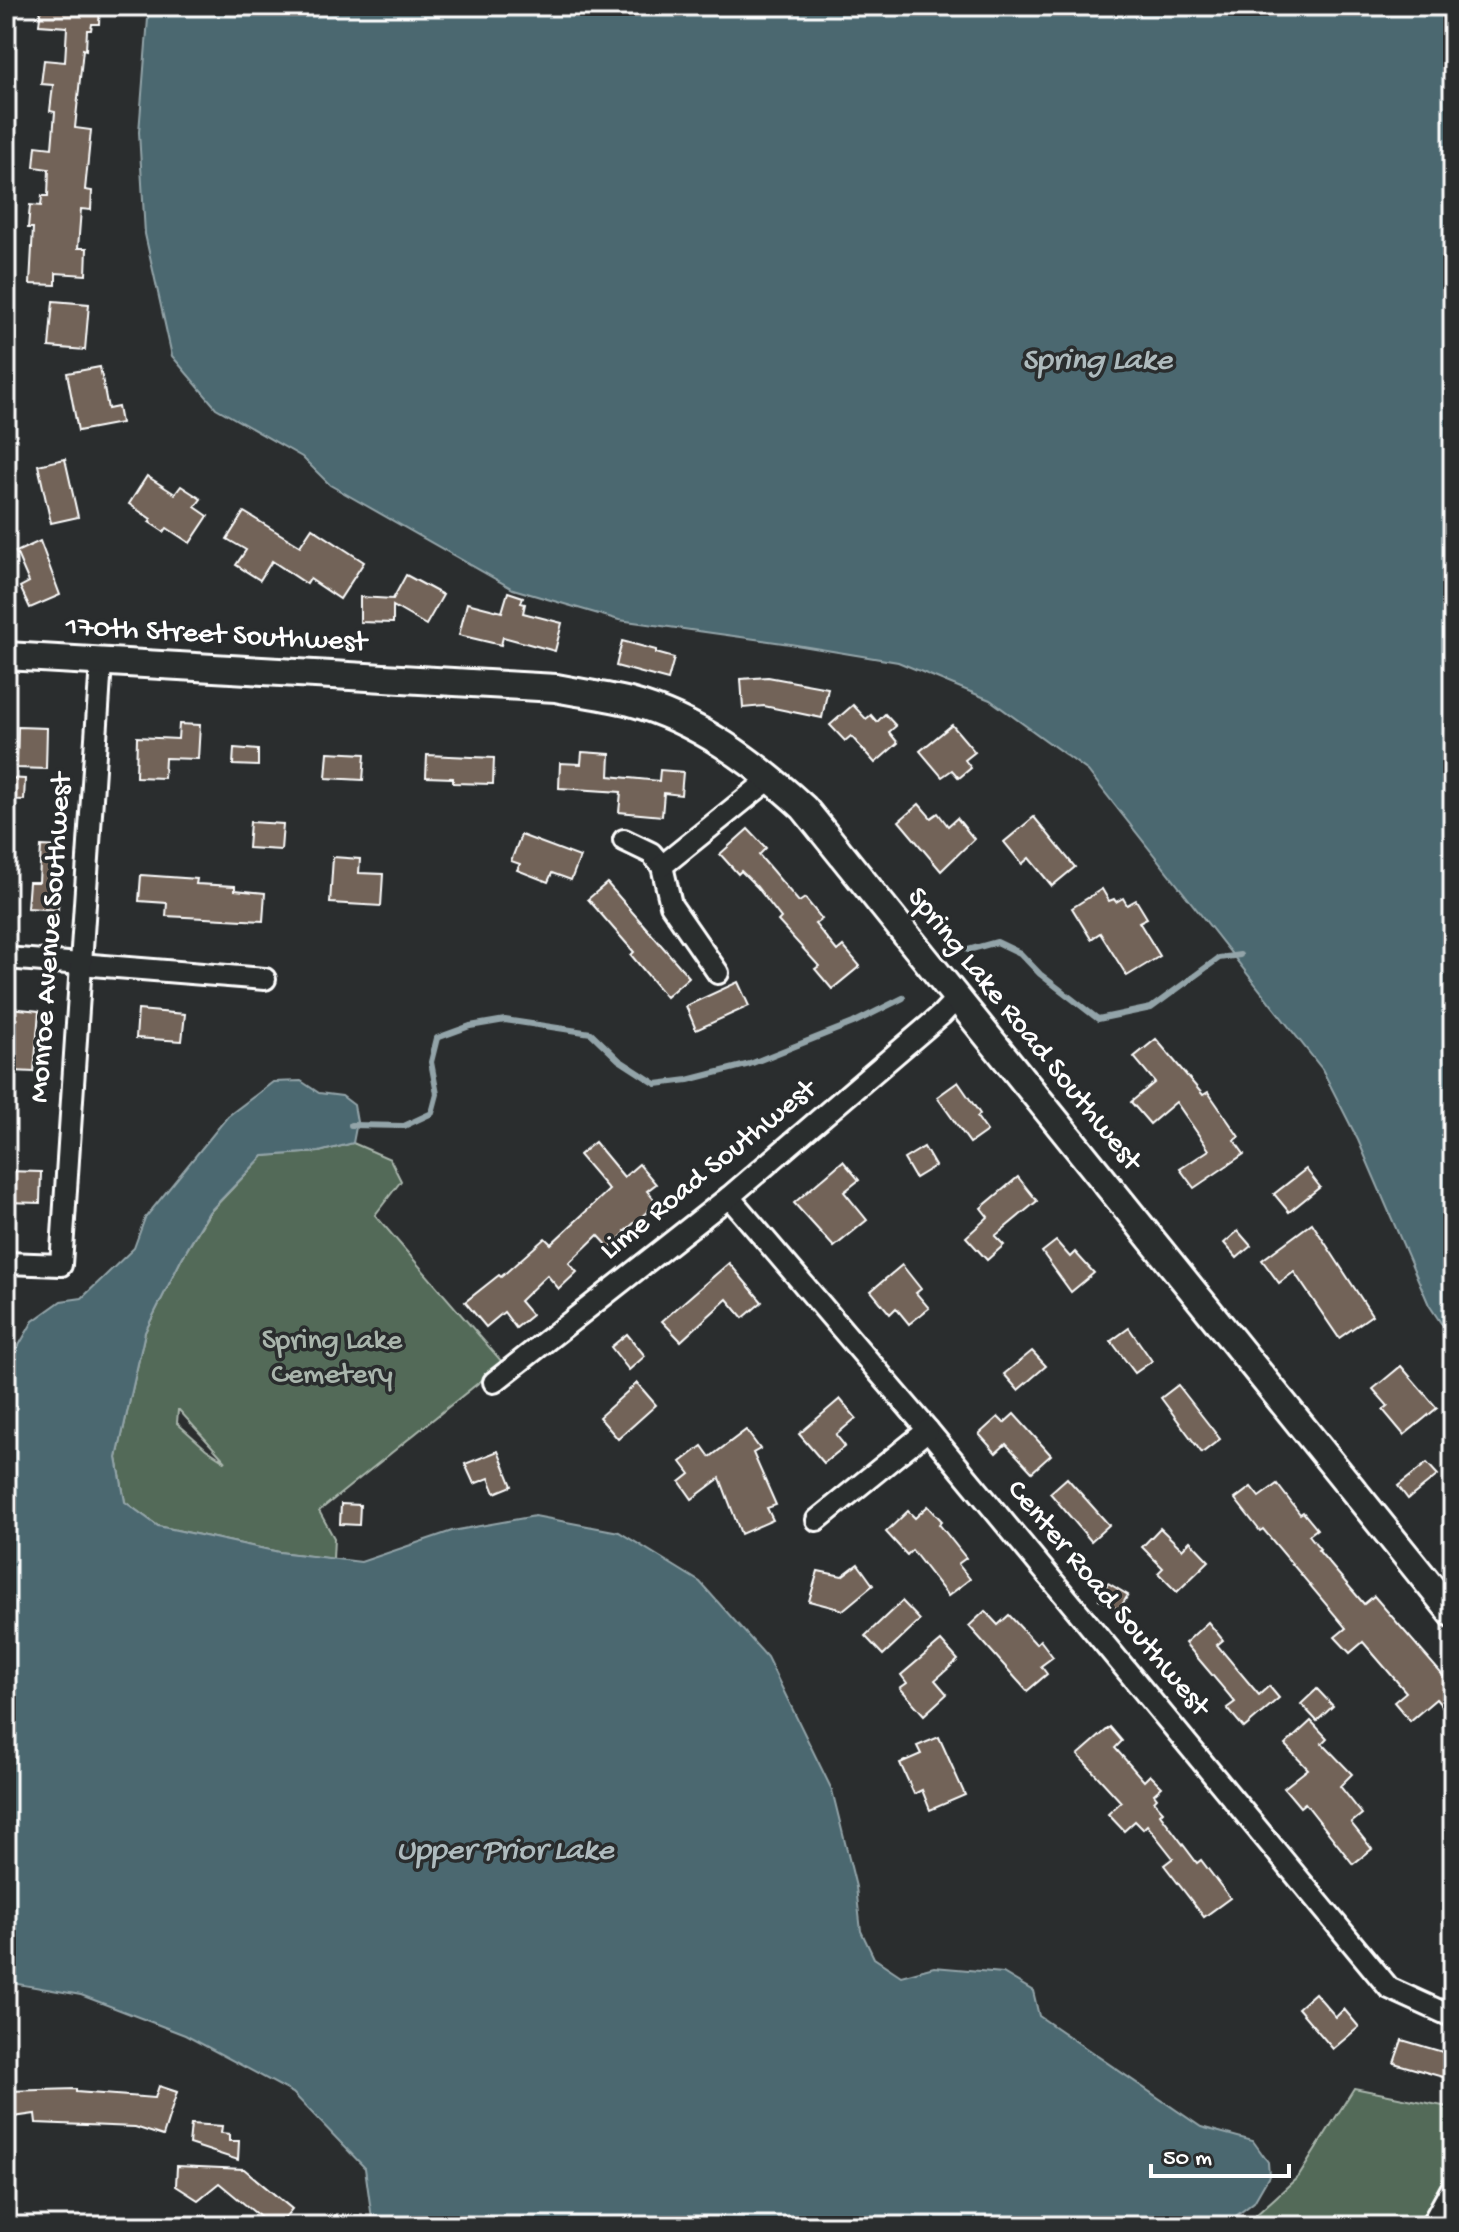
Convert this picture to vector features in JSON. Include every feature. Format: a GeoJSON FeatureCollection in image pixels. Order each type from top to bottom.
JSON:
{"type":"FeatureCollection","features":[{"type":"Feature","properties":{"kind":"street","name":"170th Street Southwest"},"geometry":{"type":"LineString","coordinates":[[6,656],[422,680]]}},
{"type":"Feature","properties":{"kind":"street","name":"Monroe Avenue Southwest"},"geometry":{"type":"LineString","coordinates":[[6,1263],[61,1265],[101,663]]}},
{"type":"Feature","properties":{"kind":"street","name":"Spring Lake Road Southwest"},"geometry":{"type":"LineString","coordinates":[[422,680],[556,688],[631,702],[706,732],[771,778],[804,808],[1453,1614]]}},
{"type":"Feature","properties":{"kind":"street"},"geometry":{"type":"LineString","coordinates":[[662,866],[771,778]]}},
{"type":"Feature","properties":{"kind":"street"},"geometry":{"type":"LineString","coordinates":[[624,840],[651,853],[662,866],[671,905],[718,973]]}},
{"type":"Feature","properties":{"kind":"street"},"geometry":{"type":"LineString","coordinates":[[6,958],[265,979]]}},
{"type":"Feature","properties":{"kind":"street","name":"Lime Road Southwest"},"geometry":{"type":"LineString","coordinates":[[494,1382],[729,1197],[956,999]]}},
{"type":"Feature","properties":{"kind":"street","name":"Center Road Southwest"},"geometry":{"type":"LineString","coordinates":[[729,1197],[928,1430],[1389,1988],[1453,2017]]}},
{"type":"Feature","properties":{"kind":"street"},"geometry":{"type":"LineString","coordinates":[[817,1520],[928,1430]]}},
{"type":"Feature","properties":{"kind":"street"},"geometry":{"type":"LineString","coordinates":[[1431,2226],[1453,2186]]}},
{"type":"Feature","properties":{"kind":"green space","name":"Spring Lake Cemetery"},"geometry":{"type":"Polygon","coordinates":[[[353,1143],[390,1159],[401,1181],[375,1215],[503,1363],[319,1511],[334,1538],[333,1559],[279,1552],[158,1526],[125,1502],[117,1458],[145,1332],[182,1258],[210,1212],[263,1156],[319,1152],[353,1143]],[[179,1410],[177,1423],[226,1462],[179,1410]]]}},
{"type":"Feature","properties":{"kind":"green space"},"geometry":{"type":"Polygon","coordinates":[[[1354,2088],[1453,2108],[1453,2226],[1244,2226],[1299,2176],[1354,2088]]]}},
{"type":"Feature","properties":{"kind":"water","name":"Spring Lake"},"geometry":{"type":"Polygon","coordinates":[[[149,6],[1453,6],[1453,1341],[1429,1305],[1358,1140],[1322,1069],[1088,771],[990,700],[898,662],[619,620],[513,589],[330,485],[302,457],[216,408],[172,356],[145,234],[139,132],[149,6]]]}},
{"type":"Feature","properties":{"kind":"water","name":"Upper Prior Lake"},"geometry":{"type":"Polygon","coordinates":[[[301,1081],[319,1093],[342,1096],[354,1105],[357,1122],[353,1143],[319,1152],[263,1156],[209,1212],[145,1332],[117,1458],[125,1502],[158,1526],[279,1552],[361,1562],[452,1531],[535,1516],[619,1532],[700,1582],[767,1657],[832,1790],[856,1887],[861,1931],[874,1958],[901,1976],[934,1967],[1003,1973],[1033,1991],[1039,2016],[1201,2127],[1253,2141],[1268,2162],[1269,2176],[1254,2202],[1223,2226],[373,2226],[365,2168],[293,2093],[185,2035],[81,1995],[6,1982],[6,1368],[33,1321],[61,1301],[82,1298],[134,1248],[145,1218],[228,1116],[273,1082],[301,1081]]]}},
{"type":"Feature","properties":{"kind":"building"},"geometry":{"type":"Polygon","coordinates":[[[41,6],[100,6],[99,24],[92,24],[91,30],[87,30],[86,50],[83,49],[75,128],[91,130],[85,190],[92,191],[91,210],[81,209],[78,248],[87,248],[86,275],[56,273],[56,285],[30,284],[33,228],[28,228],[30,205],[41,206],[42,196],[48,196],[49,169],[34,167],[36,146],[52,148],[55,112],[50,111],[53,85],[41,84],[44,60],[65,62],[67,27],[39,25],[41,6]]]}},
{"type":"Feature","properties":{"kind":"building"},"geometry":{"type":"Polygon","coordinates":[[[53,301],[89,304],[85,350],[49,347],[53,301]]]}},
{"type":"Feature","properties":{"kind":"building"},"geometry":{"type":"Polygon","coordinates":[[[100,367],[108,409],[118,407],[121,423],[78,431],[67,373],[100,367]]]}},
{"type":"Feature","properties":{"kind":"building"},"geometry":{"type":"Polygon","coordinates":[[[65,459],[78,517],[51,523],[38,465],[65,459]]]}},
{"type":"Feature","properties":{"kind":"building"},"geometry":{"type":"Polygon","coordinates":[[[147,476],[175,494],[181,486],[201,499],[195,507],[208,516],[190,543],[167,528],[164,532],[129,504],[147,476]]]}},
{"type":"Feature","properties":{"kind":"building"},"geometry":{"type":"Polygon","coordinates":[[[244,512],[300,546],[312,528],[364,562],[340,599],[310,579],[307,584],[272,561],[260,580],[236,565],[246,550],[227,539],[244,512]]]}},
{"type":"Feature","properties":{"kind":"building"},"geometry":{"type":"Polygon","coordinates":[[[40,541],[60,595],[30,608],[20,587],[29,582],[16,552],[40,541]]]}},
{"type":"Feature","properties":{"kind":"building"},"geometry":{"type":"Polygon","coordinates":[[[406,575],[443,595],[426,625],[393,606],[393,623],[360,622],[360,597],[393,599],[406,575]]]}},
{"type":"Feature","properties":{"kind":"building"},"geometry":{"type":"Polygon","coordinates":[[[508,592],[523,597],[523,613],[562,623],[555,651],[503,637],[501,645],[459,635],[467,603],[502,612],[508,592]]]}},
{"type":"Feature","properties":{"kind":"building"},"geometry":{"type":"Polygon","coordinates":[[[622,641],[674,658],[668,680],[616,666],[622,641]]]}},
{"type":"Feature","properties":{"kind":"building"},"geometry":{"type":"Polygon","coordinates":[[[768,677],[828,688],[822,718],[764,706],[743,708],[741,679],[768,677]]]}},
{"type":"Feature","properties":{"kind":"building"},"geometry":{"type":"Polygon","coordinates":[[[853,705],[866,719],[871,715],[877,722],[885,714],[896,726],[889,732],[898,743],[875,763],[851,736],[845,741],[830,725],[853,705]]]}},
{"type":"Feature","properties":{"kind":"building"},"geometry":{"type":"Polygon","coordinates":[[[179,724],[200,725],[198,759],[165,758],[164,778],[136,777],[137,737],[178,739],[179,724]]]}},
{"type":"Feature","properties":{"kind":"building"},"geometry":{"type":"Polygon","coordinates":[[[952,725],[975,752],[965,760],[971,768],[959,778],[952,770],[942,777],[920,751],[952,725]]]}},
{"type":"Feature","properties":{"kind":"building"},"geometry":{"type":"Polygon","coordinates":[[[18,727],[47,728],[46,769],[17,768],[18,727]]]}},
{"type":"Feature","properties":{"kind":"building"},"geometry":{"type":"Polygon","coordinates":[[[234,748],[258,750],[258,766],[233,765],[234,748]]]}},
{"type":"Feature","properties":{"kind":"building"},"geometry":{"type":"Polygon","coordinates":[[[328,752],[365,754],[363,780],[326,778],[328,752]]]}},
{"type":"Feature","properties":{"kind":"building"},"geometry":{"type":"Polygon","coordinates":[[[582,752],[610,754],[609,776],[659,781],[660,770],[683,772],[681,795],[664,793],[662,816],[619,812],[621,792],[559,788],[560,763],[581,764],[582,752]]]}},
{"type":"Feature","properties":{"kind":"building"},"geometry":{"type":"Polygon","coordinates":[[[427,755],[494,758],[493,784],[453,783],[453,778],[426,777],[427,755]]]}},
{"type":"Feature","properties":{"kind":"building"},"geometry":{"type":"Polygon","coordinates":[[[6,778],[25,779],[24,800],[6,799],[6,778]]]}},
{"type":"Feature","properties":{"kind":"building"},"geometry":{"type":"Polygon","coordinates":[[[919,804],[931,818],[938,813],[948,826],[957,818],[974,839],[941,871],[899,821],[919,804]]]}},
{"type":"Feature","properties":{"kind":"building"},"geometry":{"type":"Polygon","coordinates":[[[1034,817],[1075,867],[1052,886],[1029,858],[1022,864],[1004,842],[1034,817]]]}},
{"type":"Feature","properties":{"kind":"building"},"geometry":{"type":"Polygon","coordinates":[[[250,822],[283,824],[281,850],[248,848],[250,822]]]}},
{"type":"Feature","properties":{"kind":"building"},"geometry":{"type":"Polygon","coordinates":[[[748,829],[766,848],[759,855],[799,902],[805,898],[822,919],[815,924],[837,951],[843,946],[860,966],[832,989],[815,969],[819,966],[778,921],[781,918],[757,887],[741,871],[738,874],[720,854],[748,829]]]}},
{"type":"Feature","properties":{"kind":"building"},"geometry":{"type":"Polygon","coordinates":[[[521,835],[580,857],[571,880],[552,873],[548,882],[517,870],[520,864],[511,861],[521,835]]]}},
{"type":"Feature","properties":{"kind":"building"},"geometry":{"type":"Polygon","coordinates":[[[41,846],[62,847],[58,910],[27,908],[29,882],[39,882],[41,846]]]}},
{"type":"Feature","properties":{"kind":"building"},"geometry":{"type":"Polygon","coordinates":[[[333,857],[360,859],[359,873],[383,874],[381,906],[330,903],[333,857]]]}},
{"type":"Feature","properties":{"kind":"building"},"geometry":{"type":"Polygon","coordinates":[[[141,875],[197,879],[196,884],[235,886],[235,890],[265,893],[263,921],[166,916],[167,903],[139,901],[141,875]]]}},
{"type":"Feature","properties":{"kind":"building"},"geometry":{"type":"Polygon","coordinates":[[[607,883],[689,977],[666,997],[631,955],[634,952],[588,899],[607,883]]]}},
{"type":"Feature","properties":{"kind":"building"},"geometry":{"type":"Polygon","coordinates":[[[1102,889],[1109,901],[1114,899],[1116,902],[1123,898],[1127,905],[1136,900],[1147,918],[1139,922],[1160,956],[1127,976],[1100,933],[1091,939],[1072,908],[1102,889]]]}},
{"type":"Feature","properties":{"kind":"building"},"geometry":{"type":"Polygon","coordinates":[[[738,982],[749,1006],[696,1030],[686,1006],[738,982]]]}},
{"type":"Feature","properties":{"kind":"building"},"geometry":{"type":"Polygon","coordinates":[[[10,1008],[39,1011],[34,1072],[13,1071],[14,1055],[6,1055],[6,1025],[9,1026],[10,1008]]]}},
{"type":"Feature","properties":{"kind":"building"},"geometry":{"type":"Polygon","coordinates":[[[138,1010],[185,1014],[182,1041],[136,1038],[138,1010]]]}},
{"type":"Feature","properties":{"kind":"building"},"geometry":{"type":"Polygon","coordinates":[[[1156,1039],[1203,1095],[1208,1092],[1239,1137],[1234,1140],[1244,1154],[1194,1188],[1180,1169],[1209,1150],[1176,1102],[1150,1124],[1131,1102],[1155,1082],[1134,1057],[1156,1039]]]}},
{"type":"Feature","properties":{"kind":"building"},"geometry":{"type":"Polygon","coordinates":[[[958,1082],[980,1114],[977,1117],[987,1131],[970,1143],[937,1097],[958,1082]]]}},
{"type":"Feature","properties":{"kind":"building"},"geometry":{"type":"Polygon","coordinates":[[[595,1142],[624,1177],[639,1164],[656,1184],[647,1191],[657,1203],[610,1248],[598,1235],[569,1263],[577,1272],[559,1289],[547,1275],[520,1301],[532,1315],[516,1328],[504,1312],[486,1327],[465,1302],[499,1275],[501,1277],[545,1238],[551,1244],[609,1190],[579,1155],[595,1142]]]}},
{"type":"Feature","properties":{"kind":"building"},"geometry":{"type":"Polygon","coordinates":[[[924,1147],[935,1166],[915,1178],[904,1159],[924,1147]]]}},
{"type":"Feature","properties":{"kind":"building"},"geometry":{"type":"Polygon","coordinates":[[[843,1161],[859,1180],[844,1192],[867,1220],[834,1247],[794,1203],[843,1161]]]}},
{"type":"Feature","properties":{"kind":"building"},"geometry":{"type":"Polygon","coordinates":[[[1306,1169],[1320,1187],[1289,1212],[1274,1194],[1306,1169]]]}},
{"type":"Feature","properties":{"kind":"building"},"geometry":{"type":"Polygon","coordinates":[[[6,1171],[41,1172],[40,1203],[6,1202],[6,1171]]]}},
{"type":"Feature","properties":{"kind":"building"},"geometry":{"type":"Polygon","coordinates":[[[1018,1177],[1037,1201],[995,1236],[1004,1245],[987,1260],[966,1237],[988,1217],[981,1208],[1018,1177]]]}},
{"type":"Feature","properties":{"kind":"building"},"geometry":{"type":"Polygon","coordinates":[[[1312,1223],[1372,1315],[1339,1338],[1294,1272],[1279,1283],[1262,1260],[1312,1223]]]}},
{"type":"Feature","properties":{"kind":"building"},"geometry":{"type":"Polygon","coordinates":[[[1238,1231],[1251,1246],[1237,1258],[1224,1243],[1238,1231]]]}},
{"type":"Feature","properties":{"kind":"building"},"geometry":{"type":"Polygon","coordinates":[[[1056,1241],[1070,1257],[1075,1252],[1094,1273],[1071,1292],[1042,1252],[1056,1241]]]}},
{"type":"Feature","properties":{"kind":"building"},"geometry":{"type":"Polygon","coordinates":[[[729,1263],[762,1302],[743,1318],[727,1299],[681,1341],[662,1321],[729,1263]]]}},
{"type":"Feature","properties":{"kind":"building"},"geometry":{"type":"Polygon","coordinates":[[[902,1265],[921,1289],[916,1293],[929,1308],[909,1324],[896,1308],[890,1314],[871,1291],[902,1265]]]}},
{"type":"Feature","properties":{"kind":"building"},"geometry":{"type":"Polygon","coordinates":[[[1129,1328],[1152,1361],[1135,1373],[1111,1341],[1129,1328]]]}},
{"type":"Feature","properties":{"kind":"building"},"geometry":{"type":"Polygon","coordinates":[[[627,1334],[645,1356],[629,1370],[611,1347],[627,1334]]]}},
{"type":"Feature","properties":{"kind":"building"},"geometry":{"type":"Polygon","coordinates":[[[1032,1351],[1046,1366],[1018,1390],[1004,1374],[1032,1351]]]}},
{"type":"Feature","properties":{"kind":"building"},"geometry":{"type":"Polygon","coordinates":[[[1401,1366],[1437,1408],[1404,1435],[1383,1410],[1388,1406],[1373,1389],[1401,1366]]]}},
{"type":"Feature","properties":{"kind":"building"},"geometry":{"type":"Polygon","coordinates":[[[637,1383],[656,1405],[618,1439],[599,1417],[637,1383]]]}},
{"type":"Feature","properties":{"kind":"building"},"geometry":{"type":"Polygon","coordinates":[[[1178,1385],[1220,1439],[1202,1453],[1161,1398],[1178,1385]]]}},
{"type":"Feature","properties":{"kind":"building"},"geometry":{"type":"Polygon","coordinates":[[[840,1399],[856,1418],[836,1435],[845,1446],[824,1463],[799,1434],[840,1399]]]}},
{"type":"Feature","properties":{"kind":"building"},"geometry":{"type":"Polygon","coordinates":[[[1014,1414],[1051,1455],[1032,1472],[1006,1444],[996,1453],[979,1434],[998,1417],[1004,1423],[1014,1414]]]}},
{"type":"Feature","properties":{"kind":"building"},"geometry":{"type":"Polygon","coordinates":[[[746,1430],[760,1449],[753,1453],[776,1505],[767,1508],[773,1520],[741,1534],[720,1478],[692,1499],[680,1482],[690,1474],[681,1462],[702,1446],[710,1457],[746,1430]]]}},
{"type":"Feature","properties":{"kind":"building"},"geometry":{"type":"Polygon","coordinates":[[[498,1451],[512,1486],[495,1493],[489,1478],[474,1484],[465,1464],[498,1451]]]}},
{"type":"Feature","properties":{"kind":"building"},"geometry":{"type":"Polygon","coordinates":[[[1427,1463],[1438,1475],[1408,1499],[1398,1486],[1427,1463]]]}},
{"type":"Feature","properties":{"kind":"building"},"geometry":{"type":"Polygon","coordinates":[[[1067,1478],[1109,1525],[1091,1541],[1050,1493],[1067,1478]]]}},
{"type":"Feature","properties":{"kind":"building"},"geometry":{"type":"Polygon","coordinates":[[[1277,1484],[1300,1514],[1303,1512],[1317,1529],[1309,1535],[1318,1550],[1364,1604],[1374,1596],[1453,1687],[1453,1719],[1436,1699],[1410,1721],[1394,1702],[1406,1692],[1363,1642],[1350,1653],[1335,1637],[1346,1628],[1235,1499],[1251,1487],[1259,1497],[1277,1484]]]}},
{"type":"Feature","properties":{"kind":"building"},"geometry":{"type":"Polygon","coordinates":[[[341,1504],[360,1505],[359,1525],[340,1524],[341,1504]]]}},
{"type":"Feature","properties":{"kind":"building"},"geometry":{"type":"Polygon","coordinates":[[[928,1506],[942,1521],[939,1524],[966,1558],[958,1564],[970,1579],[948,1596],[912,1550],[907,1555],[886,1532],[908,1511],[915,1518],[928,1506]]]}},
{"type":"Feature","properties":{"kind":"building"},"geometry":{"type":"Polygon","coordinates":[[[1160,1528],[1182,1549],[1190,1541],[1209,1561],[1177,1592],[1158,1573],[1163,1568],[1142,1547],[1160,1528]]]}},
{"type":"Feature","properties":{"kind":"building"},"geometry":{"type":"Polygon","coordinates":[[[858,1564],[873,1585],[843,1610],[809,1601],[818,1571],[842,1576],[858,1564]]]}},
{"type":"Feature","properties":{"kind":"building"},"geometry":{"type":"Polygon","coordinates":[[[1108,1583],[1128,1595],[1119,1610],[1099,1599],[1108,1583]]]}},
{"type":"Feature","properties":{"kind":"building"},"geometry":{"type":"Polygon","coordinates":[[[902,1601],[920,1620],[883,1655],[865,1636],[902,1601]]]}},
{"type":"Feature","properties":{"kind":"building"},"geometry":{"type":"Polygon","coordinates":[[[985,1611],[998,1625],[1009,1615],[1036,1644],[1040,1640],[1053,1657],[1041,1666],[1047,1674],[1027,1691],[969,1626],[985,1611]]]}},
{"type":"Feature","properties":{"kind":"building"},"geometry":{"type":"Polygon","coordinates":[[[1208,1622],[1223,1640],[1217,1645],[1259,1695],[1269,1686],[1279,1698],[1244,1728],[1227,1708],[1235,1702],[1185,1643],[1208,1622]]]}},
{"type":"Feature","properties":{"kind":"building"},"geometry":{"type":"Polygon","coordinates":[[[941,1641],[958,1660],[935,1680],[947,1694],[924,1715],[900,1688],[907,1683],[901,1675],[941,1641]]]}},
{"type":"Feature","properties":{"kind":"building"},"geometry":{"type":"Polygon","coordinates":[[[1317,1689],[1333,1706],[1317,1721],[1301,1704],[1317,1689]]]}},
{"type":"Feature","properties":{"kind":"building"},"geometry":{"type":"Polygon","coordinates":[[[1311,1721],[1327,1738],[1322,1743],[1352,1774],[1340,1786],[1362,1814],[1351,1823],[1372,1849],[1353,1864],[1305,1803],[1300,1807],[1284,1788],[1308,1769],[1285,1745],[1311,1721]]]}},
{"type":"Feature","properties":{"kind":"building"},"geometry":{"type":"Polygon","coordinates":[[[1110,1727],[1122,1741],[1115,1748],[1144,1781],[1150,1775],[1162,1787],[1154,1794],[1157,1798],[1154,1801],[1163,1811],[1160,1814],[1197,1863],[1201,1860],[1230,1898],[1204,1917],[1164,1865],[1173,1858],[1147,1825],[1143,1829],[1135,1821],[1124,1831],[1108,1814],[1121,1802],[1078,1755],[1110,1727]]]}},
{"type":"Feature","properties":{"kind":"building"},"geometry":{"type":"Polygon","coordinates":[[[939,1737],[965,1795],[930,1810],[922,1790],[914,1794],[900,1763],[921,1754],[917,1746],[939,1737]]]}},
{"type":"Feature","properties":{"kind":"building"},"geometry":{"type":"Polygon","coordinates":[[[1315,1993],[1336,2017],[1344,2009],[1359,2027],[1333,2049],[1298,2008],[1315,1993]]]}},
{"type":"Feature","properties":{"kind":"building"},"geometry":{"type":"Polygon","coordinates":[[[1402,2040],[1453,2055],[1453,2080],[1394,2063],[1402,2040]]]}},
{"type":"Feature","properties":{"kind":"building"},"geometry":{"type":"Polygon","coordinates":[[[159,2086],[177,2092],[163,2136],[135,2127],[36,2123],[35,2114],[6,2118],[6,2091],[76,2089],[76,2092],[155,2098],[159,2086]]]}},
{"type":"Feature","properties":{"kind":"building"},"geometry":{"type":"Polygon","coordinates":[[[191,2124],[222,2126],[221,2133],[229,2134],[229,2141],[239,2141],[238,2160],[189,2144],[191,2124]]]}},
{"type":"Feature","properties":{"kind":"building"},"geometry":{"type":"Polygon","coordinates":[[[177,2166],[244,2169],[292,2209],[278,2226],[271,2226],[219,2183],[198,2200],[176,2186],[177,2166]]]}},
{"type":"Feature","properties":{"kind":"waterway"},"geometry":{"type":"LineString","coordinates":[[968,950],[997,942],[1020,953],[1040,974],[1098,1019],[1151,1008],[1219,958],[1240,955]]}},
{"type":"Feature","properties":{"kind":"waterway"},"geometry":{"type":"LineString","coordinates":[[351,1125],[404,1126],[432,1113],[437,1094],[431,1062],[437,1038],[470,1026],[505,1020],[591,1033],[619,1060],[656,1084],[688,1080],[750,1064],[853,1023],[903,998]]}}]}
